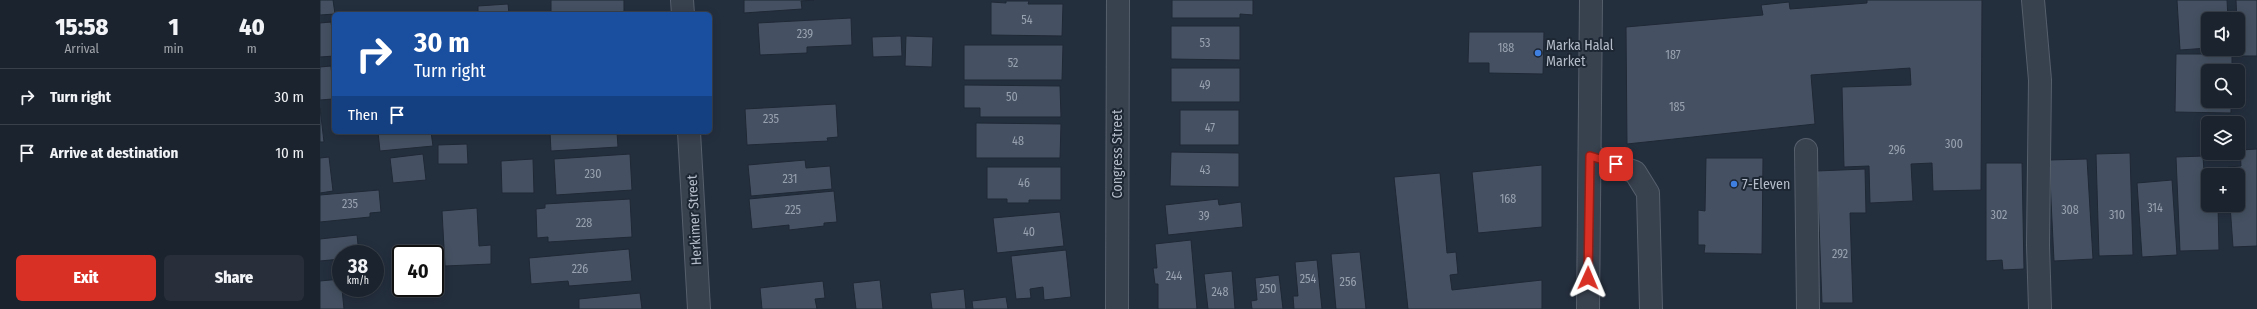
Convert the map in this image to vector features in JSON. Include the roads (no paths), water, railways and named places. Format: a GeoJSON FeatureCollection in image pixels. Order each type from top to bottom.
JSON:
{"type":"FeatureCollection","features":[{"type":"Feature","properties":{"kind":"street"},"geometry":{"type":"LineString","coordinates":[[682,0],[683,12]]}},
{"type":"Feature","properties":{"kind":"street","name":"Congress Street"},"geometry":{"type":"LineString","coordinates":[[1117,309],[1118,0]]}},
{"type":"Feature","properties":{"kind":"street"},"geometry":{"type":"LineString","coordinates":[[1588,309],[1591,0]]}},
{"type":"Feature","properties":{"kind":"street"},"geometry":{"type":"LineString","coordinates":[[2033,0],[2040,80],[2038,245],[2040,309]]}},
{"type":"Feature","properties":{"kind":"street","name":"Herkimer Street"},"geometry":{"type":"LineString","coordinates":[[690,134],[699,309]]}},
{"type":"Feature","properties":{"kind":"street"},"geometry":{"type":"LineString","coordinates":[[1806,150],[1808,309]]}},
{"type":"Feature","properties":{"kind":"street"},"geometry":{"type":"LineString","coordinates":[[1590,156],[1635,172],[1648,193],[1651,309]]}},
{"type":"Feature","properties":{"kind":"place","name":"Marka Halal Market"},"geometry":{"type":"Point","coordinates":[1538,53]}},
{"type":"Feature","properties":{"kind":"place","name":"7-Eleven"},"geometry":{"type":"Point","coordinates":[1734,184]}}]}
